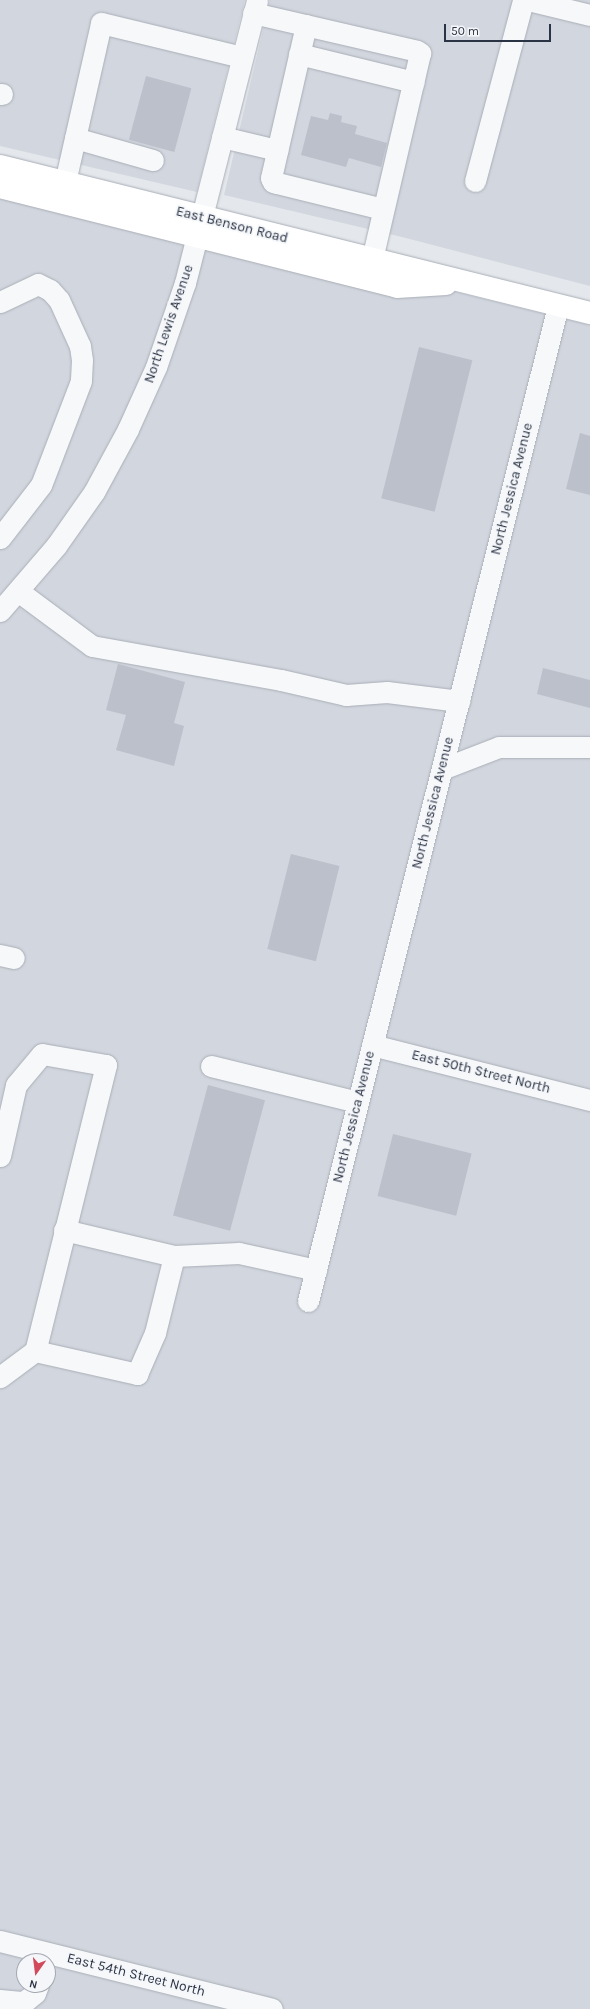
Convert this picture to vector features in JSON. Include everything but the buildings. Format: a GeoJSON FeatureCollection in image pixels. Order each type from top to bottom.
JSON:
{"type":"FeatureCollection","features":[{"type":"Feature","properties":{"kind":"main road","name":"East Benson Road"},"geometry":{"type":"LineString","coordinates":[[0,166],[65,182],[199,227],[397,287],[465,283]]}},
{"type":"Feature","properties":{"kind":"main road","name":"East Benson Road"},"geometry":{"type":"LineString","coordinates":[[0,187],[199,227],[372,259],[590,314]]}},
{"type":"Feature","properties":{"kind":"street"},"geometry":{"type":"LineString","coordinates":[[475,181],[523,0]]}},
{"type":"Feature","properties":{"kind":"street"},"geometry":{"type":"LineString","coordinates":[[528,0],[590,15]]}},
{"type":"Feature","properties":{"kind":"street"},"geometry":{"type":"LineString","coordinates":[[255,6],[306,25],[417,50],[420,56],[372,259]]}},
{"type":"Feature","properties":{"kind":"street","name":"North Lewis Avenue"},"geometry":{"type":"LineString","coordinates":[[0,611],[56,546],[94,492],[144,396],[166,341],[199,227],[255,6]]}},
{"type":"Feature","properties":{"kind":"street"},"geometry":{"type":"LineString","coordinates":[[65,182],[101,23],[242,57]]}},
{"type":"Feature","properties":{"kind":"street"},"geometry":{"type":"LineString","coordinates":[[306,25],[276,150],[271,174],[273,182],[384,210]]}},
{"type":"Feature","properties":{"kind":"street"},"geometry":{"type":"LineString","coordinates":[[299,54],[414,82]]}},
{"type":"Feature","properties":{"kind":"street"},"geometry":{"type":"LineString","coordinates":[[222,137],[276,150]]}},
{"type":"Feature","properties":{"kind":"street"},"geometry":{"type":"LineString","coordinates":[[75,138],[153,160]]}},
{"type":"Feature","properties":{"kind":"street"},"geometry":{"type":"LineString","coordinates":[[0,302],[38,284],[50,290],[59,300],[78,340],[82,360],[81,381],[41,485],[0,538]]}},
{"type":"Feature","properties":{"kind":"street","name":"North Jessica Avenue"},"geometry":{"type":"LineString","coordinates":[[308,1301],[558,306]]}},
{"type":"Feature","properties":{"kind":"street"},"geometry":{"type":"LineString","coordinates":[[18,591],[92,646],[281,680],[346,695],[387,692],[459,701]]}},
{"type":"Feature","properties":{"kind":"street"},"geometry":{"type":"LineString","coordinates":[[442,769],[499,747],[590,747]]}},
{"type":"Feature","properties":{"kind":"street","name":"East 50th Street North"},"geometry":{"type":"LineString","coordinates":[[372,1045],[590,1100]]}},
{"type":"Feature","properties":{"kind":"street"},"geometry":{"type":"LineString","coordinates":[[0,1156],[16,1085],[42,1054],[106,1065],[35,1351],[0,1377]]}},
{"type":"Feature","properties":{"kind":"street"},"geometry":{"type":"LineString","coordinates":[[211,1066],[358,1102]]}},
{"type":"Feature","properties":{"kind":"street"},"geometry":{"type":"LineString","coordinates":[[64,1230],[174,1256],[239,1253],[316,1270]]}},
{"type":"Feature","properties":{"kind":"street"},"geometry":{"type":"LineString","coordinates":[[35,1351],[137,1374],[155,1333],[174,1256]]}},
{"type":"Feature","properties":{"kind":"street","name":"East 54th Street North"},"geometry":{"type":"LineString","coordinates":[[0,1941],[34,1953]]}},
{"type":"Feature","properties":{"kind":"street","name":"East 54th Street North"},"geometry":{"type":"LineString","coordinates":[[56,1960],[205,2001],[272,2009]]}},
{"type":"Feature","properties":{"kind":"street"},"geometry":{"type":"LineString","coordinates":[[0,2000],[24,2002],[35,1993]]}},
{"type":"Feature","properties":{"kind":"shaded area"},"geometry":{"type":"Polygon","coordinates":[[[0,0],[245,0],[197,192],[0,146],[0,0]]]}},
{"type":"Feature","properties":{"kind":"shaded area"},"geometry":{"type":"Polygon","coordinates":[[[270,0],[590,0],[590,286],[402,237],[224,195],[270,0]]]}},
{"type":"Feature","properties":{"kind":"shaded area"},"geometry":{"type":"Polygon","coordinates":[[[0,176],[257,243],[590,325],[590,2009],[0,2009],[0,176]]]}}]}
